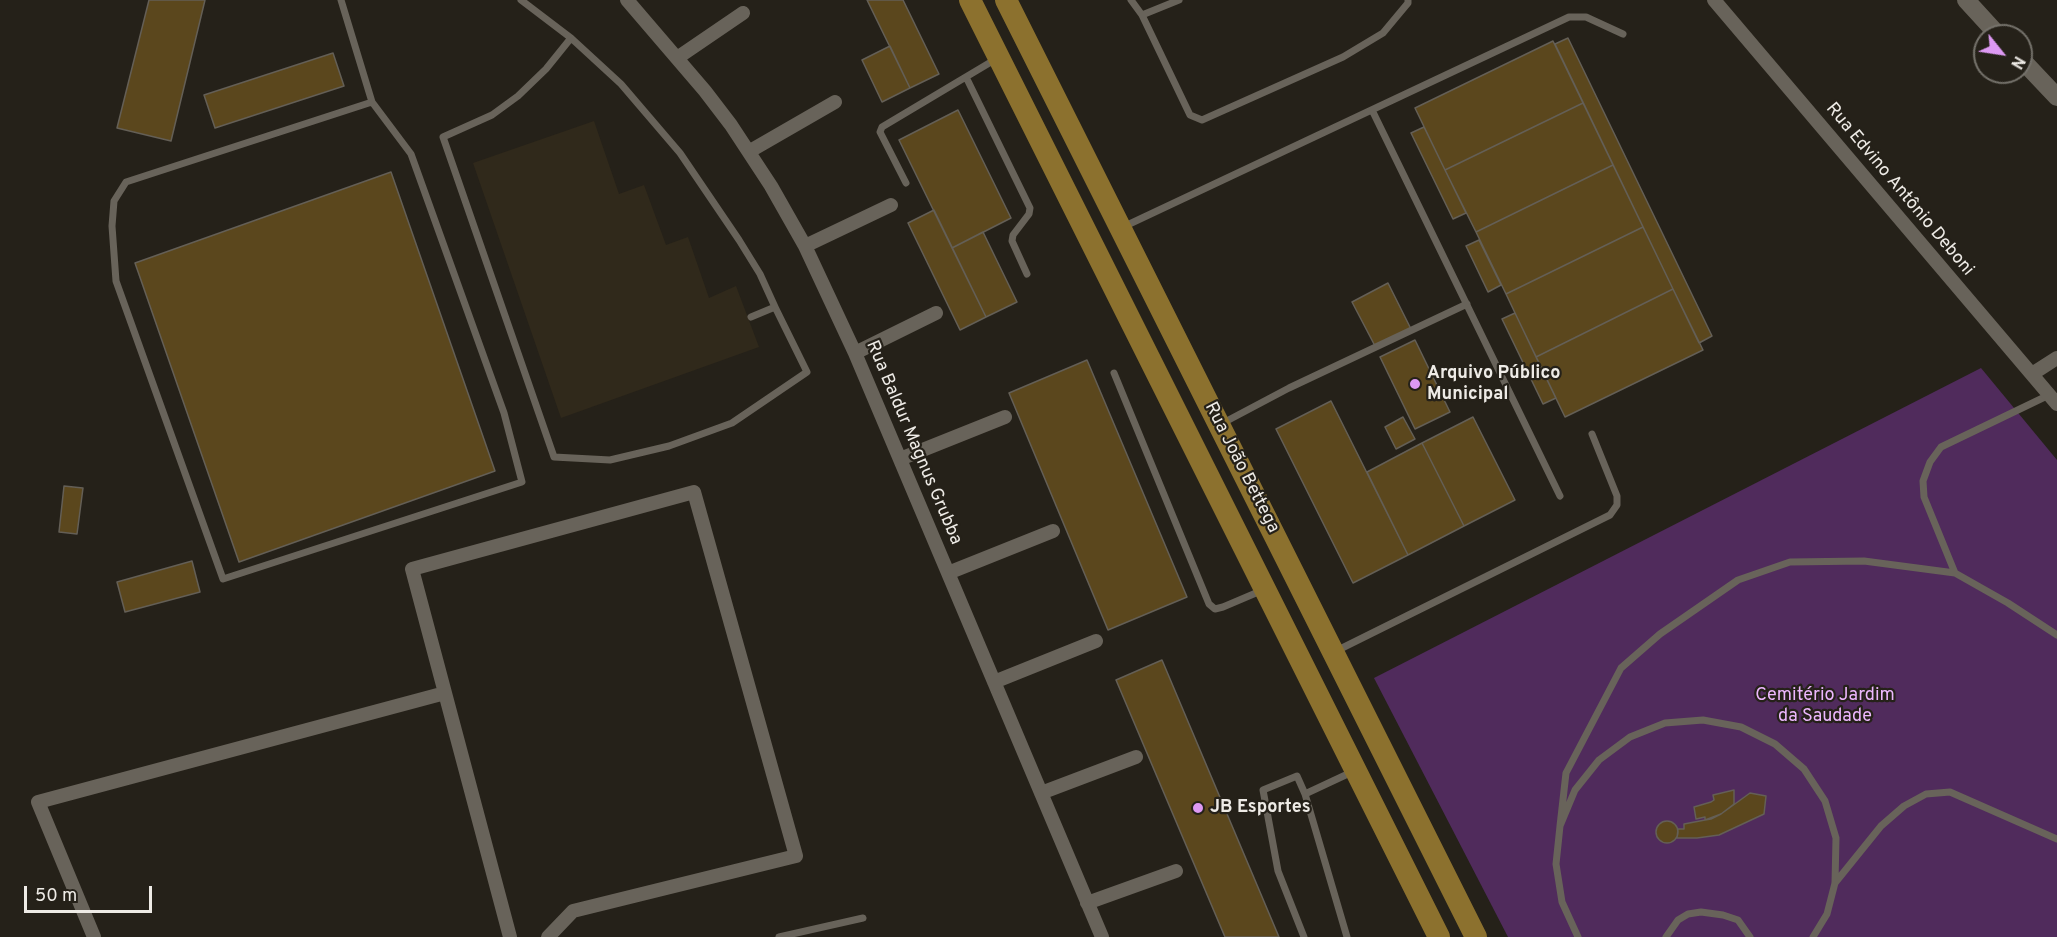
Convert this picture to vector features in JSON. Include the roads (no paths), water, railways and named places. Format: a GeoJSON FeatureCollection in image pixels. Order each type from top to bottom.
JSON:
{"type":"FeatureCollection","features":[{"type":"Feature","properties":{"kind":"main road","name":"Rua João Bettega"},"geometry":{"type":"LineString","coordinates":[[970,0],[1440,937]]}},
{"type":"Feature","properties":{"kind":"main road","name":"Rua João Bettega"},"geometry":{"type":"LineString","coordinates":[[1006,0],[1476,937]]}},
{"type":"Feature","properties":{"kind":"main road"},"geometry":{"type":"LineString","coordinates":[[1212,482],[1240,466]]}},
{"type":"Feature","properties":{"kind":"main road"},"geometry":{"type":"LineString","coordinates":[[1229,514],[1257,500]]}},
{"type":"Feature","properties":{"kind":"street","name":"Rua Baldur Magnus Grubba"},"geometry":{"type":"LineString","coordinates":[[627,0],[705,91],[750,152],[805,246],[855,353],[1102,937]]}},
{"type":"Feature","properties":{"kind":"street","name":"Rua Edvino Antônio Deboni"},"geometry":{"type":"LineString","coordinates":[[1714,0],[2053,399]]}},
{"type":"Feature","properties":{"kind":"street"},"geometry":{"type":"LineString","coordinates":[[1966,0],[1988,24]]}},
{"type":"Feature","properties":{"kind":"street"},"geometry":{"type":"LineString","coordinates":[[677,58],[743,13]]}},
{"type":"Feature","properties":{"kind":"street"},"geometry":{"type":"LineString","coordinates":[[2033,72],[2057,98]]}},
{"type":"Feature","properties":{"kind":"street"},"geometry":{"type":"LineString","coordinates":[[750,152],[835,102]]}},
{"type":"Feature","properties":{"kind":"street"},"geometry":{"type":"LineString","coordinates":[[805,246],[891,206]]}},
{"type":"Feature","properties":{"kind":"street"},"geometry":{"type":"LineString","coordinates":[[855,353],[936,314]]}},
{"type":"Feature","properties":{"kind":"street"},"geometry":{"type":"LineString","coordinates":[[2032,374],[2057,358]]}},
{"type":"Feature","properties":{"kind":"street"},"geometry":{"type":"LineString","coordinates":[[900,459],[1005,417]]}},
{"type":"Feature","properties":{"kind":"street"},"geometry":{"type":"LineString","coordinates":[[510,937],[412,569],[694,492],[796,856],[573,911],[548,937]]}},
{"type":"Feature","properties":{"kind":"street"},"geometry":{"type":"LineString","coordinates":[[948,573],[1053,531]]}},
{"type":"Feature","properties":{"kind":"street"},"geometry":{"type":"LineString","coordinates":[[994,682],[1096,641]]}},
{"type":"Feature","properties":{"kind":"street"},"geometry":{"type":"LineString","coordinates":[[94,937],[39,802],[446,693]]}},
{"type":"Feature","properties":{"kind":"street"},"geometry":{"type":"LineString","coordinates":[[1041,793],[1136,758]]}},
{"type":"Feature","properties":{"kind":"street"},"geometry":{"type":"LineString","coordinates":[[1088,903],[1176,870]]}},
{"type":"Feature","properties":{"kind":"lane"},"geometry":{"type":"LineString","coordinates":[[341,0],[372,102],[411,154],[504,412],[522,482],[223,579],[116,281],[112,226],[114,201],[126,182],[372,102]]}},
{"type":"Feature","properties":{"kind":"lane"},"geometry":{"type":"LineString","coordinates":[[521,0],[571,38],[621,84],[680,153],[760,274],[807,372],[732,423],[669,446],[609,460],[554,457],[443,137],[492,115],[518,96],[546,69],[571,38]]}},
{"type":"Feature","properties":{"kind":"lane"},"geometry":{"type":"LineString","coordinates":[[1131,0],[1142,15],[1190,115],[1202,120],[1343,57],[1383,33],[1408,3],[1408,0]]}},
{"type":"Feature","properties":{"kind":"lane"},"geometry":{"type":"LineString","coordinates":[[1142,15],[1179,0]]}},
{"type":"Feature","properties":{"kind":"lane"},"geometry":{"type":"LineString","coordinates":[[1121,228],[1569,18],[1586,16],[1623,34]]}},
{"type":"Feature","properties":{"kind":"lane"},"geometry":{"type":"LineString","coordinates":[[906,183],[880,132],[882,127],[999,58]]}},
{"type":"Feature","properties":{"kind":"lane"},"geometry":{"type":"LineString","coordinates":[[966,77],[1030,208],[1029,214],[1013,235],[1012,241],[1027,274]]}},
{"type":"Feature","properties":{"kind":"lane"},"geometry":{"type":"LineString","coordinates":[[1372,110],[1560,496]]}},
{"type":"Feature","properties":{"kind":"lane"},"geometry":{"type":"LineString","coordinates":[[1219,425],[1289,388],[1467,304]]}},
{"type":"Feature","properties":{"kind":"lane"},"geometry":{"type":"LineString","coordinates":[[751,317],[775,307]]}},
{"type":"Feature","properties":{"kind":"lane"},"geometry":{"type":"LineString","coordinates":[[1114,373],[1209,604],[1215,609],[1223,607],[1265,589]]}},
{"type":"Feature","properties":{"kind":"lane"},"geometry":{"type":"LineString","coordinates":[[1955,573],[1924,496],[1923,481],[1930,462],[1941,447],[2053,399]]}},
{"type":"Feature","properties":{"kind":"lane"},"geometry":{"type":"LineString","coordinates":[[1334,653],[1610,515],[1617,505],[1617,496],[1592,434]]}},
{"type":"Feature","properties":{"kind":"lane"},"geometry":{"type":"LineString","coordinates":[[1578,937],[1562,902],[1556,864],[1566,773],[1621,668],[1660,634],[1737,580],[1790,562],[1864,561],[1955,573],[2008,603],[2057,635]]}},
{"type":"Feature","properties":{"kind":"lane"},"geometry":{"type":"LineString","coordinates":[[1560,826],[1575,790],[1599,760],[1630,737],[1665,723],[1703,720],[1741,727],[1775,744],[1804,769],[1824,801],[1836,838],[1836,883],[1827,914],[1813,937]]}},
{"type":"Feature","properties":{"kind":"lane"},"geometry":{"type":"LineString","coordinates":[[1305,794],[1356,770]]}},
{"type":"Feature","properties":{"kind":"lane"},"geometry":{"type":"LineString","coordinates":[[1304,937],[1278,871],[1263,790],[1297,776],[1305,794],[1347,937]]}},
{"type":"Feature","properties":{"kind":"lane"},"geometry":{"type":"LineString","coordinates":[[1836,883],[1881,826],[1904,806],[1926,794],[1950,792],[2057,839]]}},
{"type":"Feature","properties":{"kind":"lane"},"geometry":{"type":"LineString","coordinates":[[1666,937],[1678,920],[1688,914],[1701,912],[1738,920],[1750,937]]}},
{"type":"Feature","properties":{"kind":"lane"},"geometry":{"type":"LineString","coordinates":[[779,937],[863,918]]}},
{"type":"Feature","properties":{"kind":"place","name":"Arquivo Público Municipal"},"geometry":{"type":"Point","coordinates":[1415,384]}},
{"type":"Feature","properties":{"kind":"place","name":"JB Esportes"},"geometry":{"type":"Point","coordinates":[1198,808]}},
{"type":"Feature","properties":{"kind":"park label","name":"Cemitério Jardim da Saudade"},"geometry":{"type":"Point","coordinates":[1825,706]}}]}
